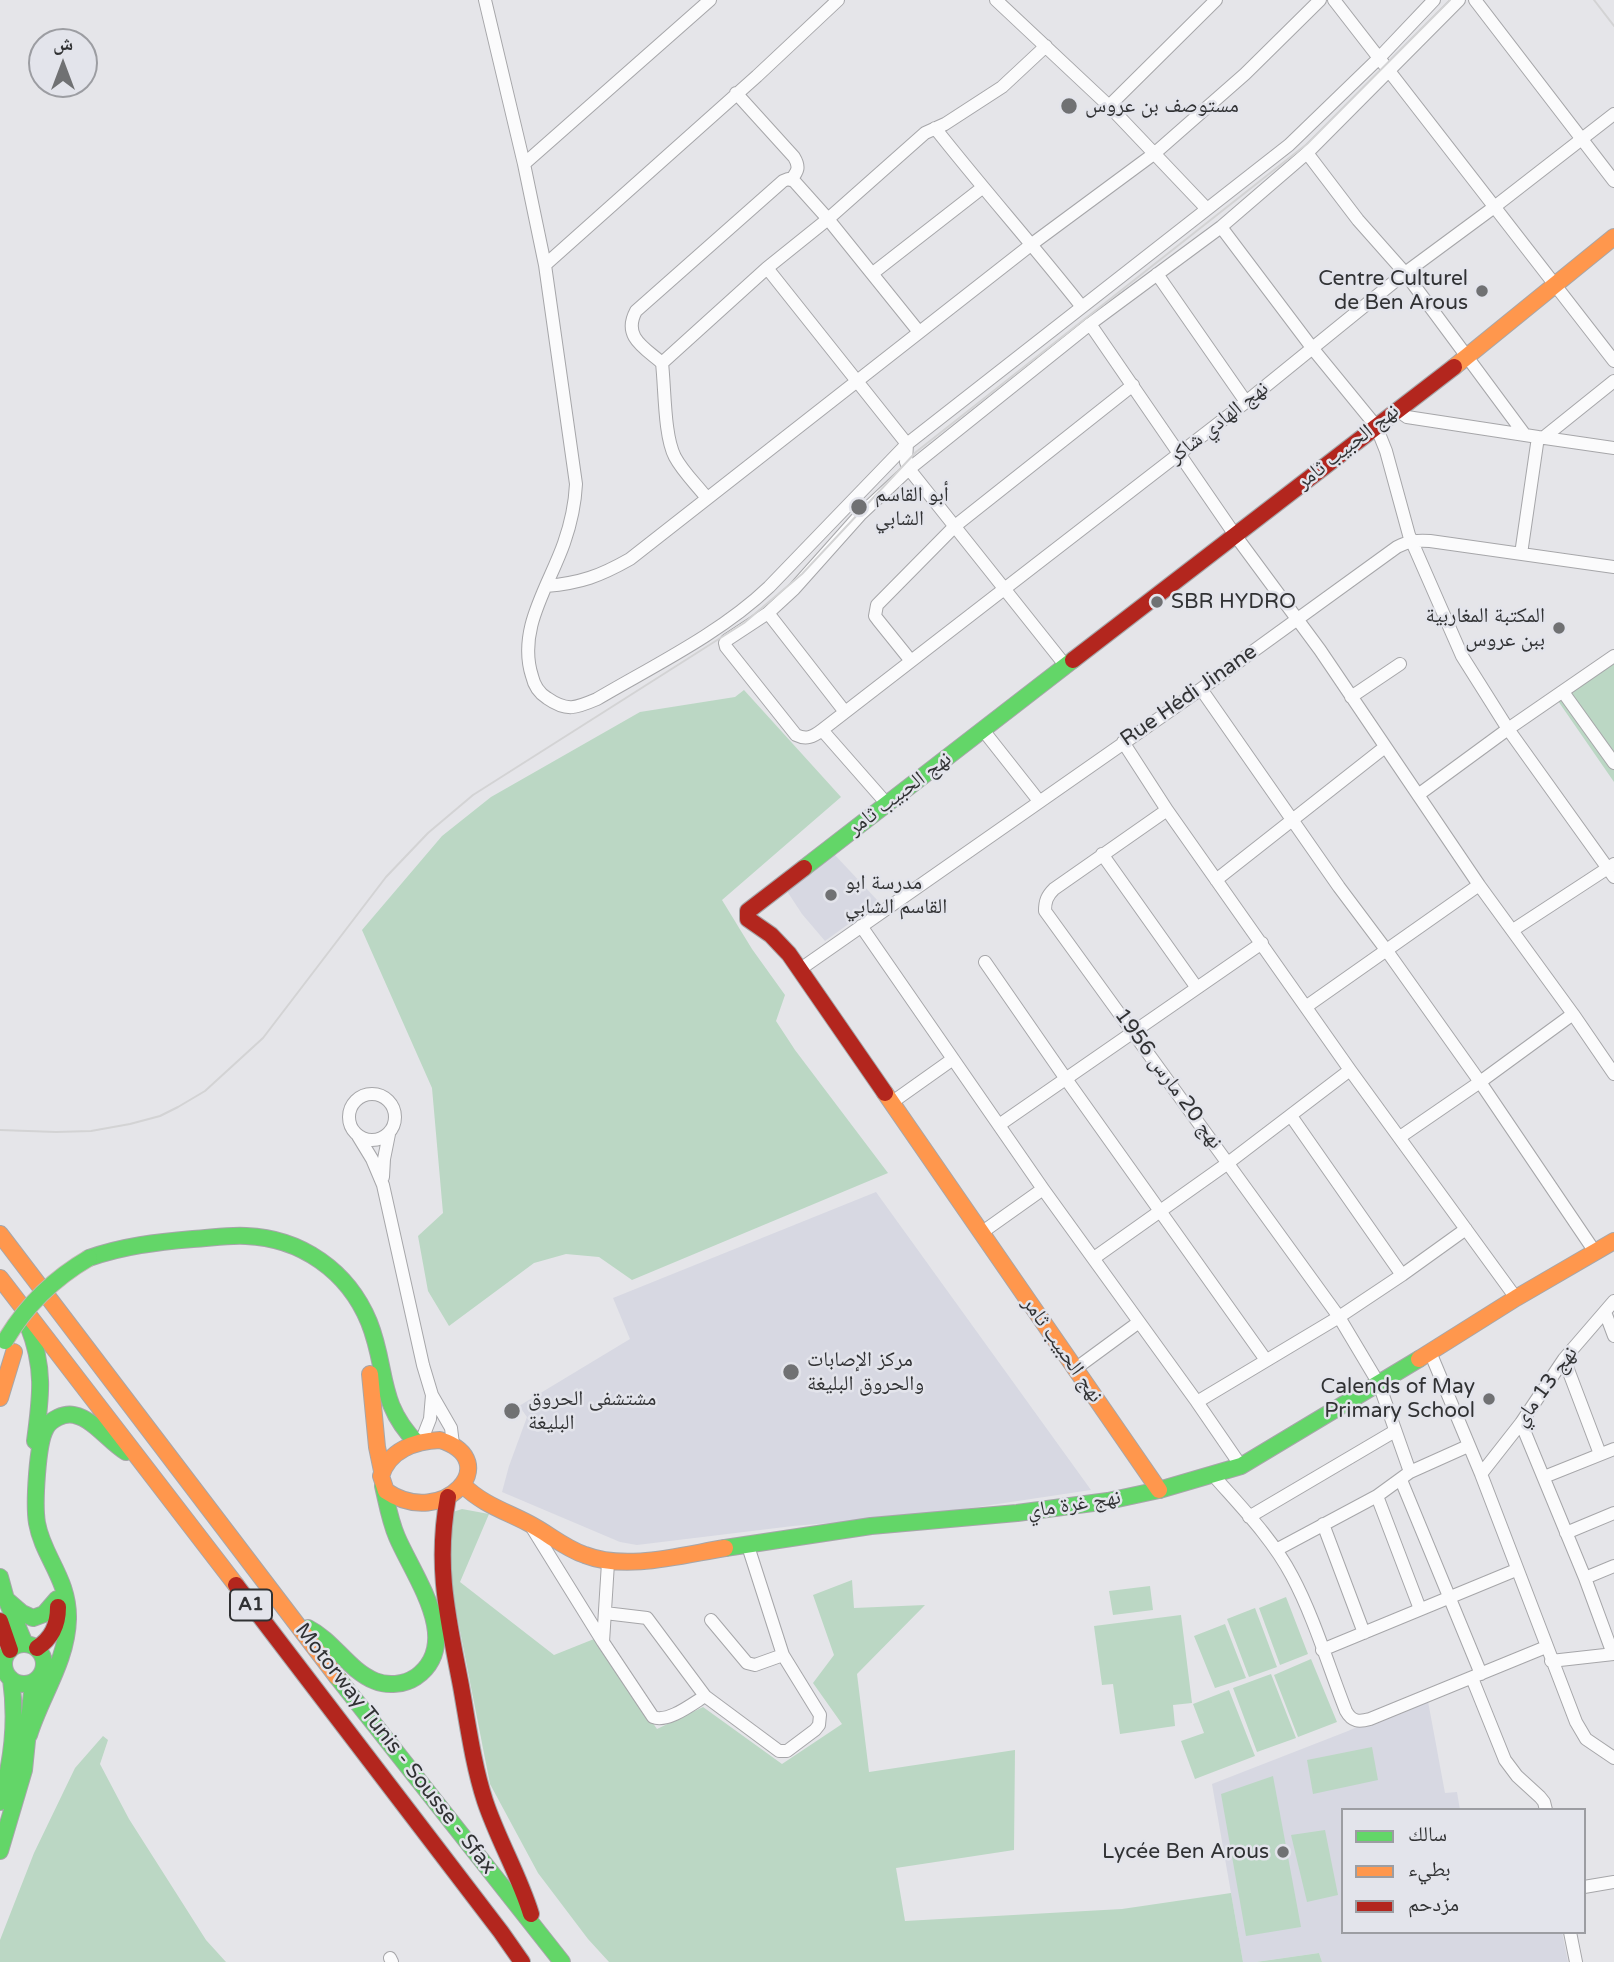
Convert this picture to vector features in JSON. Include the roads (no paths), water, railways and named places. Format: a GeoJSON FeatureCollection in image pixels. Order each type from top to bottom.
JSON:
{"type":"FeatureCollection","features":[{"type":"Feature","properties":{"kind":"main road","name":"نهج الحبيب ثامر"},"geometry":{"type":"LineString","coordinates":[[1160,1490],[781,944],[748,919],[748,911],[1398,410],[1614,237]]}},
{"type":"Feature","properties":{"kind":"main road","name":"Motorway Tunis - Sousse - Sfax"},"geometry":{"type":"LineString","coordinates":[[0,1234],[297,1626],[562,1962]]}},
{"type":"Feature","properties":{"kind":"main road"},"geometry":{"type":"LineString","coordinates":[[93,1264],[114,1249],[143,1242],[236,1236],[273,1238],[308,1251],[339,1275],[363,1308],[374,1337],[390,1408],[398,1424],[419,1443]]}},
{"type":"Feature","properties":{"kind":"main road","name":"نهج غرة ماي"},"geometry":{"type":"LineString","coordinates":[[454,1492],[469,1502],[484,1504],[529,1523],[561,1544],[594,1559],[608,1563],[627,1563],[871,1525],[1017,1513],[1108,1501],[1160,1490],[1241,1466],[1614,1241]]}},
{"type":"Feature","properties":{"kind":"main road"},"geometry":{"type":"LineString","coordinates":[[0,1398],[6,1348],[27,1307],[66,1272],[143,1254],[237,1248],[275,1252],[314,1268],[344,1298],[359,1329],[370,1377],[382,1479],[395,1530],[420,1583],[436,1627],[437,1644],[432,1660],[421,1674],[398,1684],[381,1683],[358,1671],[318,1633],[297,1626]]}},
{"type":"Feature","properties":{"kind":"main road","name":"Motorway Tunis - Sousse - Sfax"},"geometry":{"type":"LineString","coordinates":[[0,1278],[522,1962]]}},
{"type":"Feature","properties":{"kind":"main road"},"geometry":{"type":"LineString","coordinates":[[0,1621],[24,1647],[43,1657],[44,1669],[33,1682],[22,1684],[11,1679],[4,1661],[24,1647],[48,1639],[56,1628],[59,1615],[57,1599],[28,1523],[27,1496],[42,1374],[34,1339],[17,1301]]}},
{"type":"Feature","properties":{"kind":"main road"},"geometry":{"type":"LineString","coordinates":[[29,1735],[36,1712],[64,1652],[68,1635],[67,1603],[62,1584],[42,1540],[37,1521],[36,1499],[44,1434],[56,1418],[76,1416],[120,1449],[140,1459]]}},
{"type":"Feature","properties":{"kind":"main road"},"geometry":{"type":"LineString","coordinates":[[454,1492],[428,1502],[411,1502],[390,1494],[382,1479],[390,1458],[419,1443],[440,1440],[453,1444],[466,1460],[467,1473],[454,1492],[441,1528],[440,1567],[474,1757],[485,1801],[519,1877],[535,1926]]}},
{"type":"Feature","properties":{"kind":"main road"},"geometry":{"type":"LineString","coordinates":[[0,1577],[24,1647]]}},
{"type":"Feature","properties":{"kind":"main road"},"geometry":{"type":"LineString","coordinates":[[6,1599],[25,1615],[36,1618],[45,1615],[57,1599]]}},
{"type":"Feature","properties":{"kind":"main road"},"geometry":{"type":"LineString","coordinates":[[0,1802],[8,1780],[14,1748],[11,1679]]}},
{"type":"Feature","properties":{"kind":"main road"},"geometry":{"type":"LineString","coordinates":[[0,1851],[21,1784],[29,1735],[33,1682]]}},
{"type":"Feature","properties":{"kind":"street"},"geometry":{"type":"LineString","coordinates":[[485,0],[545,265],[576,484],[575,506],[570,524],[529,635],[527,651],[533,682],[541,694],[568,708],[597,699],[724,624],[746,608],[907,444],[1289,145],[1379,58],[1434,0]]}},
{"type":"Feature","properties":{"kind":"street"},"geometry":{"type":"LineString","coordinates":[[524,164],[710,0]]}},
{"type":"Feature","properties":{"kind":"street"},"geometry":{"type":"LineString","coordinates":[[545,265],[838,0]]}},
{"type":"Feature","properties":{"kind":"street"},"geometry":{"type":"LineString","coordinates":[[996,0],[1109,106],[1207,209]]}},
{"type":"Feature","properties":{"kind":"street"},"geometry":{"type":"LineString","coordinates":[[1109,106],[1216,0]]}},
{"type":"Feature","properties":{"kind":"street"},"geometry":{"type":"LineString","coordinates":[[546,586],[585,580],[630,559],[856,380],[1155,153],[1245,74],[1320,0]]}},
{"type":"Feature","properties":{"kind":"street"},"geometry":{"type":"LineString","coordinates":[[1334,0],[1614,361]]}},
{"type":"Feature","properties":{"kind":"street"},"geometry":{"type":"LineString","coordinates":[[887,804],[822,730],[809,738],[796,735],[725,643],[727,640],[768,613],[794,589],[860,515],[909,470],[1090,324],[1221,227],[1307,153],[1460,0]]}},
{"type":"Feature","properties":{"kind":"street"},"geometry":{"type":"LineString","coordinates":[[1475,0],[1614,181]]}},
{"type":"Feature","properties":{"kind":"street"},"geometry":{"type":"LineString","coordinates":[[662,363],[767,268],[828,219],[925,133],[1002,87],[1046,46]]}},
{"type":"Feature","properties":{"kind":"street"},"geometry":{"type":"LineString","coordinates":[[736,93],[798,163],[798,169],[791,180]]}},
{"type":"Feature","properties":{"kind":"street","name":"نهج الهادي شاكر"},"geometry":{"type":"LineString","coordinates":[[822,730],[1246,402],[1405,273],[1614,114]]}},
{"type":"Feature","properties":{"kind":"street"},"geometry":{"type":"LineString","coordinates":[[935,128],[1082,307]]}},
{"type":"Feature","properties":{"kind":"street"},"geometry":{"type":"LineString","coordinates":[[1307,153],[1358,220],[1405,273],[1466,357],[1535,437],[1521,554]]}},
{"type":"Feature","properties":{"kind":"street"},"geometry":{"type":"LineString","coordinates":[[791,180],[828,219],[919,332]]}},
{"type":"Feature","properties":{"kind":"street"},"geometry":{"type":"LineString","coordinates":[[706,497],[680,464],[672,449],[668,433],[662,363],[636,340],[632,333],[632,319],[636,312],[783,181],[791,180]]}},
{"type":"Feature","properties":{"kind":"street"},"geometry":{"type":"LineString","coordinates":[[873,273],[982,188]]}},
{"type":"Feature","properties":{"kind":"street"},"geometry":{"type":"LineString","coordinates":[[1221,227],[1313,349],[1376,426],[1412,540],[1462,656],[1552,792],[1612,870],[1513,930]]}},
{"type":"Feature","properties":{"kind":"street"},"geometry":{"type":"LineString","coordinates":[[767,268],[907,444],[906,462],[909,470],[1065,665]]}},
{"type":"Feature","properties":{"kind":"street"},"geometry":{"type":"LineString","coordinates":[[1157,274],[1246,402]]}},
{"type":"Feature","properties":{"kind":"street"},"geometry":{"type":"LineString","coordinates":[[1090,324],[1235,535],[1352,697],[1479,885],[1612,1067]]}},
{"type":"Feature","properties":{"kind":"street"},"geometry":{"type":"LineString","coordinates":[[1535,437],[1614,381]]}},
{"type":"Feature","properties":{"kind":"street"},"geometry":{"type":"LineString","coordinates":[[911,661],[878,620],[875,611],[880,601],[955,526],[1133,385]]}},
{"type":"Feature","properties":{"kind":"street"},"geometry":{"type":"LineString","coordinates":[[1398,410],[1407,417],[1614,448]]}},
{"type":"Feature","properties":{"kind":"street"},"geometry":{"type":"LineString","coordinates":[[1412,540],[1614,567]]}},
{"type":"Feature","properties":{"kind":"street","name":"Rue Hédi Jinane"},"geometry":{"type":"LineString","coordinates":[[799,970],[1201,689],[1397,547],[1412,540]]}},
{"type":"Feature","properties":{"kind":"street"},"geometry":{"type":"LineString","coordinates":[[768,613],[845,712]]}},
{"type":"Feature","properties":{"kind":"street"},"geometry":{"type":"LineString","coordinates":[[1418,795],[1614,656]]}},
{"type":"Feature","properties":{"kind":"street"},"geometry":{"type":"LineString","coordinates":[[1352,697],[1399,664]]}},
{"type":"Feature","properties":{"kind":"street"},"geometry":{"type":"LineString","coordinates":[[1201,689],[1480,1082],[1595,1252]]}},
{"type":"Feature","properties":{"kind":"street"},"geometry":{"type":"LineString","coordinates":[[1563,692],[1614,763]]}},
{"type":"Feature","properties":{"kind":"street"},"geometry":{"type":"LineString","coordinates":[[983,730],[1040,802]]}},
{"type":"Feature","properties":{"kind":"street"},"geometry":{"type":"LineString","coordinates":[[1124,742],[1216,880],[1516,1298]]}},
{"type":"Feature","properties":{"kind":"street"},"geometry":{"type":"LineString","coordinates":[[1216,880],[1385,747]]}},
{"type":"Feature","properties":{"kind":"street","name":"نهج 20 مارس 1956"},"geometry":{"type":"LineString","coordinates":[[1167,810],[1048,895],[1045,911],[1339,1317],[1379,1384],[1395,1432],[1405,1476],[1505,1760],[1544,1802],[1546,1808]]}},
{"type":"Feature","properties":{"kind":"street"},"geometry":{"type":"LineString","coordinates":[[1102,855],[1197,988]]}},
{"type":"Feature","properties":{"kind":"street"},"geometry":{"type":"LineString","coordinates":[[1307,1006],[1479,885]]}},
{"type":"Feature","properties":{"kind":"street"},"geometry":{"type":"LineString","coordinates":[[861,926],[1043,1189],[1241,1466]]}},
{"type":"Feature","properties":{"kind":"street"},"geometry":{"type":"LineString","coordinates":[[999,1125],[1262,943]]}},
{"type":"Feature","properties":{"kind":"street"},"geometry":{"type":"LineString","coordinates":[[985,962],[1266,1360]]}},
{"type":"Feature","properties":{"kind":"street"},"geometry":{"type":"LineString","coordinates":[[1400,1137],[1573,1014]]}},
{"type":"Feature","properties":{"kind":"street"},"geometry":{"type":"LineString","coordinates":[[891,1103],[953,1059]]}},
{"type":"Feature","properties":{"kind":"street"},"geometry":{"type":"LineString","coordinates":[[1094,1258],[1228,1163],[1350,1070]]}},
{"type":"Feature","properties":{"kind":"street"},"geometry":{"type":"LineString","coordinates":[[383,1185],[384,1159],[389,1134],[396,1119],[395,1111],[386,1098],[363,1095],[349,1111],[350,1125],[372,1159],[383,1185],[423,1365],[432,1395],[451,1428],[453,1444]]}},
{"type":"Feature","properties":{"kind":"street"},"geometry":{"type":"LineString","coordinates":[[1291,1116],[1402,1275]]}},
{"type":"Feature","properties":{"kind":"street"},"geometry":{"type":"LineString","coordinates":[[358,1136],[374,1140],[389,1134]]}},
{"type":"Feature","properties":{"kind":"street"},"geometry":{"type":"LineString","coordinates":[[981,1233],[1043,1189]]}},
{"type":"Feature","properties":{"kind":"street"},"geometry":{"type":"LineString","coordinates":[[1197,1402],[1339,1317],[1466,1229]]}},
{"type":"Feature","properties":{"kind":"street","name":"نهج 13 ماي"},"geometry":{"type":"LineString","coordinates":[[1480,1474],[1521,1423],[1564,1359],[1614,1301]]}},
{"type":"Feature","properties":{"kind":"street"},"geometry":{"type":"LineString","coordinates":[[1605,1312],[1614,1336]]}},
{"type":"Feature","properties":{"kind":"street"},"geometry":{"type":"LineString","coordinates":[[1075,1369],[1139,1322]]}},
{"type":"Feature","properties":{"kind":"street"},"geometry":{"type":"LineString","coordinates":[[1430,1352],[1581,1732],[1595,1746],[1614,1757]]}},
{"type":"Feature","properties":{"kind":"street"},"geometry":{"type":"LineString","coordinates":[[1564,1359],[1600,1454]]}},
{"type":"Feature","properties":{"kind":"street"},"geometry":{"type":"LineString","coordinates":[[419,1443],[430,1419],[432,1395]]}},
{"type":"Feature","properties":{"kind":"street"},"geometry":{"type":"LineString","coordinates":[[1521,1423],[1614,1654],[1551,1661]]}},
{"type":"Feature","properties":{"kind":"street"},"geometry":{"type":"LineString","coordinates":[[1249,1517],[1395,1432]]}},
{"type":"Feature","properties":{"kind":"street"},"geometry":{"type":"LineString","coordinates":[[1276,1550],[1377,1496],[1405,1476],[1468,1446]]}},
{"type":"Feature","properties":{"kind":"street"},"geometry":{"type":"LineString","coordinates":[[1544,1477],[1614,1449]]}},
{"type":"Feature","properties":{"kind":"street"},"geometry":{"type":"LineString","coordinates":[[1213,1475],[1276,1550],[1302,1595],[1346,1712],[1352,1720],[1359,1722],[1370,1719],[1546,1647]]}},
{"type":"Feature","properties":{"kind":"street"},"geometry":{"type":"LineString","coordinates":[[1377,1496],[1420,1609]]}},
{"type":"Feature","properties":{"kind":"street"},"geometry":{"type":"LineString","coordinates":[[1566,1533],[1614,1513]]}},
{"type":"Feature","properties":{"kind":"street"},"geometry":{"type":"LineString","coordinates":[[529,1523],[653,1717],[666,1718],[705,1696]]}},
{"type":"Feature","properties":{"kind":"street"},"geometry":{"type":"LineString","coordinates":[[1323,1524],[1364,1633]]}},
{"type":"Feature","properties":{"kind":"street"},"geometry":{"type":"LineString","coordinates":[[605,1614],[647,1618],[705,1696],[779,1751],[787,1751],[816,1730],[820,1720],[817,1710],[783,1655],[747,1543]]}},
{"type":"Feature","properties":{"kind":"street"},"geometry":{"type":"LineString","coordinates":[[603,1642],[608,1563]]}},
{"type":"Feature","properties":{"kind":"street"},"geometry":{"type":"LineString","coordinates":[[1585,1578],[1614,1566]]}},
{"type":"Feature","properties":{"kind":"street"},"geometry":{"type":"LineString","coordinates":[[1322,1650],[1516,1570]]}},
{"type":"Feature","properties":{"kind":"street"},"geometry":{"type":"LineString","coordinates":[[711,1620],[747,1663],[755,1665],[783,1655]]}},
{"type":"Feature","properties":{"kind":"street"},"geometry":{"type":"LineString","coordinates":[[1586,1887],[1614,1882]]}},
{"type":"Feature","properties":{"kind":"street"},"geometry":{"type":"LineString","coordinates":[[1570,1934],[1576,1962]]}},
{"type":"Feature","properties":{"kind":"tram line"},"geometry":{"type":"LineString","coordinates":[[0,1130],[91,1131],[130,1124],[160,1116],[205,1091],[263,1038],[386,877],[428,833],[473,795],[744,623],[802,574],[916,452],[1307,144],[1450,0]]}},
{"type":"Feature","properties":{"kind":"tram line"},"geometry":{"type":"LineString","coordinates":[[1594,0],[1614,26]]}},
{"type":"Feature","properties":{"kind":"place","name":"مستوصف بن عروس"},"geometry":{"type":"Point","coordinates":[1069,106]}},
{"type":"Feature","properties":{"kind":"place","name":"Centre Culturel de Ben Arous"},"geometry":{"type":"Point","coordinates":[1482,291]}},
{"type":"Feature","properties":{"kind":"place","name":"أبو القاسم الشابي"},"geometry":{"type":"Point","coordinates":[859,507]}},
{"type":"Feature","properties":{"kind":"place","name":"SBR HYDRO"},"geometry":{"type":"Point","coordinates":[1157,602]}},
{"type":"Feature","properties":{"kind":"place","name":"المكتبة المغاربية ببن عروس"},"geometry":{"type":"Point","coordinates":[1559,628]}},
{"type":"Feature","properties":{"kind":"place","name":"مدرسة ابو القاسم الشابي"},"geometry":{"type":"Point","coordinates":[831,895]}},
{"type":"Feature","properties":{"kind":"place","name":"مركز الإصابات والحروق البليغة"},"geometry":{"type":"Point","coordinates":[791,1372]}},
{"type":"Feature","properties":{"kind":"place","name":"Calends of May Primary School"},"geometry":{"type":"Point","coordinates":[1489,1399]}},
{"type":"Feature","properties":{"kind":"place","name":"مشتشفى الحروق البليغة"},"geometry":{"type":"Point","coordinates":[512,1411]}},
{"type":"Feature","properties":{"kind":"place","name":"Lycée Ben Arous"},"geometry":{"type":"Point","coordinates":[1283,1852]}}]}
